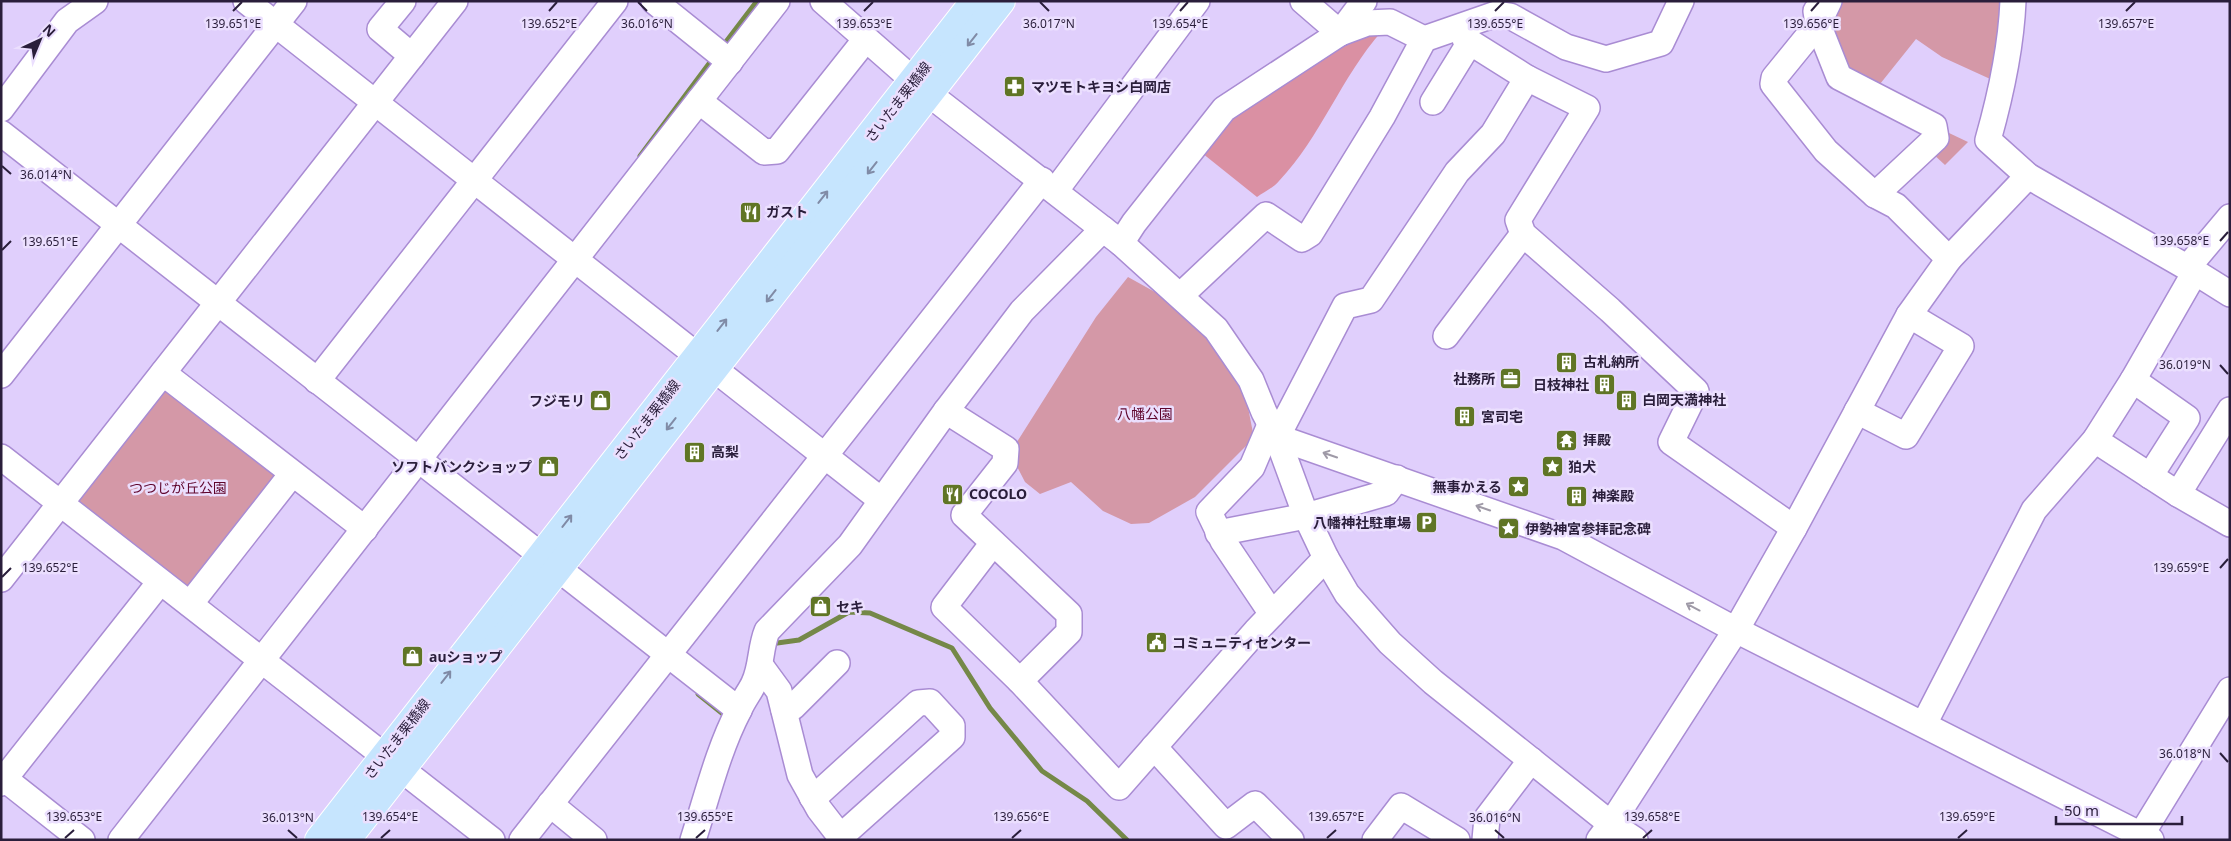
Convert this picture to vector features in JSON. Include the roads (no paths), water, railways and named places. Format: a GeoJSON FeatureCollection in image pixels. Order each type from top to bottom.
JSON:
{"type":"FeatureCollection","features":[{"type":"Feature","properties":{"kind":"main road","name":"さいたま栗橋線"},"geometry":{"type":"LineString","coordinates":[[922,88],[975,1]]}},
{"type":"Feature","properties":{"kind":"main road","name":"さいたま栗橋線"},"geometry":{"type":"LineString","coordinates":[[319,840],[393,762],[922,88],[1001,1]]}},
{"type":"Feature","properties":{"kind":"main road","name":"さいたま栗橋線"},"geometry":{"type":"LineString","coordinates":[[346,840],[393,762]]}},
{"type":"Feature","properties":{"kind":"street"},"geometry":{"type":"LineString","coordinates":[[1,109],[67,21],[95,1]]}},
{"type":"Feature","properties":{"kind":"street"},"geometry":{"type":"LineString","coordinates":[[246,1],[882,500]]}},
{"type":"Feature","properties":{"kind":"street"},"geometry":{"type":"LineString","coordinates":[[1,375],[294,1]]}},
{"type":"Feature","properties":{"kind":"street"},"geometry":{"type":"LineString","coordinates":[[403,1],[380,29],[412,56]]}},
{"type":"Feature","properties":{"kind":"street"},"geometry":{"type":"LineString","coordinates":[[317,381],[615,1]]}},
{"type":"Feature","properties":{"kind":"street"},"geometry":{"type":"LineString","coordinates":[[654,1],[730,62]]}},
{"type":"Feature","properties":{"kind":"street"},"geometry":{"type":"LineString","coordinates":[[121,840],[777,1]]}},
{"type":"Feature","properties":{"kind":"street"},"geometry":{"type":"LineString","coordinates":[[823,1],[922,88],[1112,236],[1181,295],[1216,329],[1251,380],[1274,431],[1306,516],[1326,558],[1347,594],[1390,644],[1433,682],[1531,760],[1605,832],[1635,840]]}},
{"type":"Feature","properties":{"kind":"street"},"geometry":{"type":"LineString","coordinates":[[522,840],[825,455],[1197,1]]}},
{"type":"Feature","properties":{"kind":"street"},"geometry":{"type":"LineString","coordinates":[[1303,1],[1340,33]]}},
{"type":"Feature","properties":{"kind":"street"},"geometry":{"type":"LineString","coordinates":[[1340,33],[1364,1]]}},
{"type":"Feature","properties":{"kind":"street"},"geometry":{"type":"LineString","coordinates":[[1181,295],[1266,215],[1302,239],[1310,234],[1382,117],[1424,38],[1516,9],[1566,47],[1606,59],[1661,42],[1681,1]]}},
{"type":"Feature","properties":{"kind":"street"},"geometry":{"type":"LineString","coordinates":[[1829,1],[1816,13],[1774,78],[1773,84],[1826,151],[1875,195],[1896,206],[1950,259]]}},
{"type":"Feature","properties":{"kind":"street"},"geometry":{"type":"LineString","coordinates":[[2013,1],[2012,34],[2005,79],[1988,140],[2028,176],[2191,269],[2230,294]]}},
{"type":"Feature","properties":{"kind":"street"},"geometry":{"type":"LineString","coordinates":[[1,579],[412,56],[448,4]]}},
{"type":"Feature","properties":{"kind":"street"},"geometry":{"type":"LineString","coordinates":[[1816,13],[1839,77],[1934,126],[1936,138],[1875,195]]}},
{"type":"Feature","properties":{"kind":"street"},"geometry":{"type":"LineString","coordinates":[[693,840],[736,708],[754,683],[760,665],[762,641],[767,631],[850,545],[946,411],[1022,311],[1112,236],[1134,224],[1224,109],[1340,33],[1367,23],[1390,22],[1424,38]]}},
{"type":"Feature","properties":{"kind":"street"},"geometry":{"type":"LineString","coordinates":[[699,101],[764,152],[777,151],[866,39]]}},
{"type":"Feature","properties":{"kind":"street"},"geometry":{"type":"LineString","coordinates":[[1433,102],[1467,41],[1527,78],[1587,108],[1518,220],[1523,234],[1610,310],[1696,391],[1671,442],[1794,528]]}},
{"type":"Feature","properties":{"kind":"street"},"geometry":{"type":"LineString","coordinates":[[1272,614],[1218,533],[1210,512],[1252,467],[1344,306],[1371,300],[1457,172],[1493,134],[1527,78]]}},
{"type":"Feature","properties":{"kind":"street"},"geometry":{"type":"LineString","coordinates":[[1,133],[736,708]]}},
{"type":"Feature","properties":{"kind":"street"},"geometry":{"type":"LineString","coordinates":[[1605,832],[1736,630],[1794,528],[1909,315],[1950,259],[2028,176]]}},
{"type":"Feature","properties":{"kind":"street"},"geometry":{"type":"LineString","coordinates":[[1924,724],[2034,510],[2096,440],[2133,380],[2191,269],[2230,217]]}},
{"type":"Feature","properties":{"kind":"street"},"geometry":{"type":"LineString","coordinates":[[1446,336],[1523,234]]}},
{"type":"Feature","properties":{"kind":"street"},"geometry":{"type":"LineString","coordinates":[[1857,411],[1906,436],[1961,346],[1909,315]]}},
{"type":"Feature","properties":{"kind":"street"},"geometry":{"type":"LineString","coordinates":[[163,373],[365,529]]}},
{"type":"Feature","properties":{"kind":"street"},"geometry":{"type":"LineString","coordinates":[[2133,380],[2187,418],[2150,476]]}},
{"type":"Feature","properties":{"kind":"street"},"geometry":{"type":"LineString","coordinates":[[2178,494],[2230,410]]}},
{"type":"Feature","properties":{"kind":"street"},"geometry":{"type":"LineString","coordinates":[[946,411],[1006,449],[1005,463],[964,515],[1069,614],[1069,632],[1020,681]]}},
{"type":"Feature","properties":{"kind":"street"},"geometry":{"type":"LineString","coordinates":[[1274,431],[1397,478],[1563,537],[1736,630],[1924,724],[2143,838],[2230,690]]}},
{"type":"Feature","properties":{"kind":"street"},"geometry":{"type":"LineString","coordinates":[[2096,440],[2178,494],[2230,524]]}},
{"type":"Feature","properties":{"kind":"street"},"geometry":{"type":"LineString","coordinates":[[1,457],[492,840]]}},
{"type":"Feature","properties":{"kind":"street"},"geometry":{"type":"LineString","coordinates":[[190,604],[292,474]]}},
{"type":"Feature","properties":{"kind":"street"},"geometry":{"type":"LineString","coordinates":[[1218,533],[1306,516],[1386,493],[1397,478]]}},
{"type":"Feature","properties":{"kind":"street"},"geometry":{"type":"LineString","coordinates":[[993,543],[944,607],[1020,681],[1119,786],[1272,614],[1326,558]]}},
{"type":"Feature","properties":{"kind":"street"},"geometry":{"type":"LineString","coordinates":[[82,840],[2,779],[160,582]]}},
{"type":"Feature","properties":{"kind":"street"},"geometry":{"type":"LineString","coordinates":[[784,710],[793,707],[838,663]]}},
{"type":"Feature","properties":{"kind":"street"},"geometry":{"type":"LineString","coordinates":[[760,665],[779,691],[800,775],[812,796],[841,838],[952,736],[952,726],[930,702],[918,703],[819,793],[812,796]]}},
{"type":"Feature","properties":{"kind":"street"},"geometry":{"type":"LineString","coordinates":[[1154,747],[1226,826],[1256,804],[1291,840]]}},
{"type":"Feature","properties":{"kind":"street"},"geometry":{"type":"LineString","coordinates":[[1485,840],[1487,818],[1531,760]]}},
{"type":"Feature","properties":{"kind":"street"},"geometry":{"type":"LineString","coordinates":[[550,804],[594,840]]}},
{"type":"Feature","properties":{"kind":"street"},"geometry":{"type":"LineString","coordinates":[[1375,840],[1402,806],[1457,840]]}},
{"type":"Feature","properties":{"kind":"waterway"},"geometry":{"type":"LineString","coordinates":[[722,47],[757,1]]}},
{"type":"Feature","properties":{"kind":"waterway"},"geometry":{"type":"LineString","coordinates":[[640,156],[714,57]]}},
{"type":"Feature","properties":{"kind":"waterway"},"geometry":{"type":"LineString","coordinates":[[770,644],[799,640],[849,612],[870,613],[952,648],[990,708],[1042,771],[1087,801],[1127,840]]}},
{"type":"Feature","properties":{"kind":"waterway"},"geometry":{"type":"LineString","coordinates":[[698,694],[728,718]]}},
{"type":"Feature","properties":{"kind":"place","name":"マツモトキヨシ白岡店"},"geometry":{"type":"Point","coordinates":[1015,87]}},
{"type":"Feature","properties":{"kind":"place","name":"ガスト"},"geometry":{"type":"Point","coordinates":[750,212]}},
{"type":"Feature","properties":{"kind":"place","name":"古札納所"},"geometry":{"type":"Point","coordinates":[1567,362]}},
{"type":"Feature","properties":{"kind":"place","name":"社務所"},"geometry":{"type":"Point","coordinates":[1511,379]}},
{"type":"Feature","properties":{"kind":"place","name":"日枝神社"},"geometry":{"type":"Point","coordinates":[1605,385]}},
{"type":"Feature","properties":{"kind":"place","name":"白岡天満神社"},"geometry":{"type":"Point","coordinates":[1626,400]}},
{"type":"Feature","properties":{"kind":"place","name":"フジモリ"},"geometry":{"type":"Point","coordinates":[601,401]}},
{"type":"Feature","properties":{"kind":"place","name":"宮司宅"},"geometry":{"type":"Point","coordinates":[1465,417]}},
{"type":"Feature","properties":{"kind":"place","name":"拝殿"},"geometry":{"type":"Point","coordinates":[1567,440]}},
{"type":"Feature","properties":{"kind":"place","name":"高梨"},"geometry":{"type":"Point","coordinates":[695,452]}},
{"type":"Feature","properties":{"kind":"place","name":"ソフトバンクショップ"},"geometry":{"type":"Point","coordinates":[548,467]}},
{"type":"Feature","properties":{"kind":"place","name":"狛犬"},"geometry":{"type":"Point","coordinates":[1552,467]}},
{"type":"Feature","properties":{"kind":"place","name":"無事かえる"},"geometry":{"type":"Point","coordinates":[1518,487]}},
{"type":"Feature","properties":{"kind":"place","name":"COCOLO"},"geometry":{"type":"Point","coordinates":[953,494]}},
{"type":"Feature","properties":{"kind":"place","name":"神楽殿"},"geometry":{"type":"Point","coordinates":[1576,496]}},
{"type":"Feature","properties":{"kind":"place","name":"八幡神社駐車場"},"geometry":{"type":"Point","coordinates":[1427,523]}},
{"type":"Feature","properties":{"kind":"place","name":"伊勢神宮参拝記念碑"},"geometry":{"type":"Point","coordinates":[1509,529]}},
{"type":"Feature","properties":{"kind":"place","name":"セキ"},"geometry":{"type":"Point","coordinates":[820,607]}},
{"type":"Feature","properties":{"kind":"place","name":"コミュニティセンター"},"geometry":{"type":"Point","coordinates":[1156,643]}},
{"type":"Feature","properties":{"kind":"place","name":"auショップ"},"geometry":{"type":"Point","coordinates":[413,657]}},
{"type":"Feature","properties":{"kind":"park label","name":"八幡公園"},"geometry":{"type":"Point","coordinates":[1145,414]}},
{"type":"Feature","properties":{"kind":"park label","name":"つつじが丘公園"},"geometry":{"type":"Point","coordinates":[178,488]}}]}
